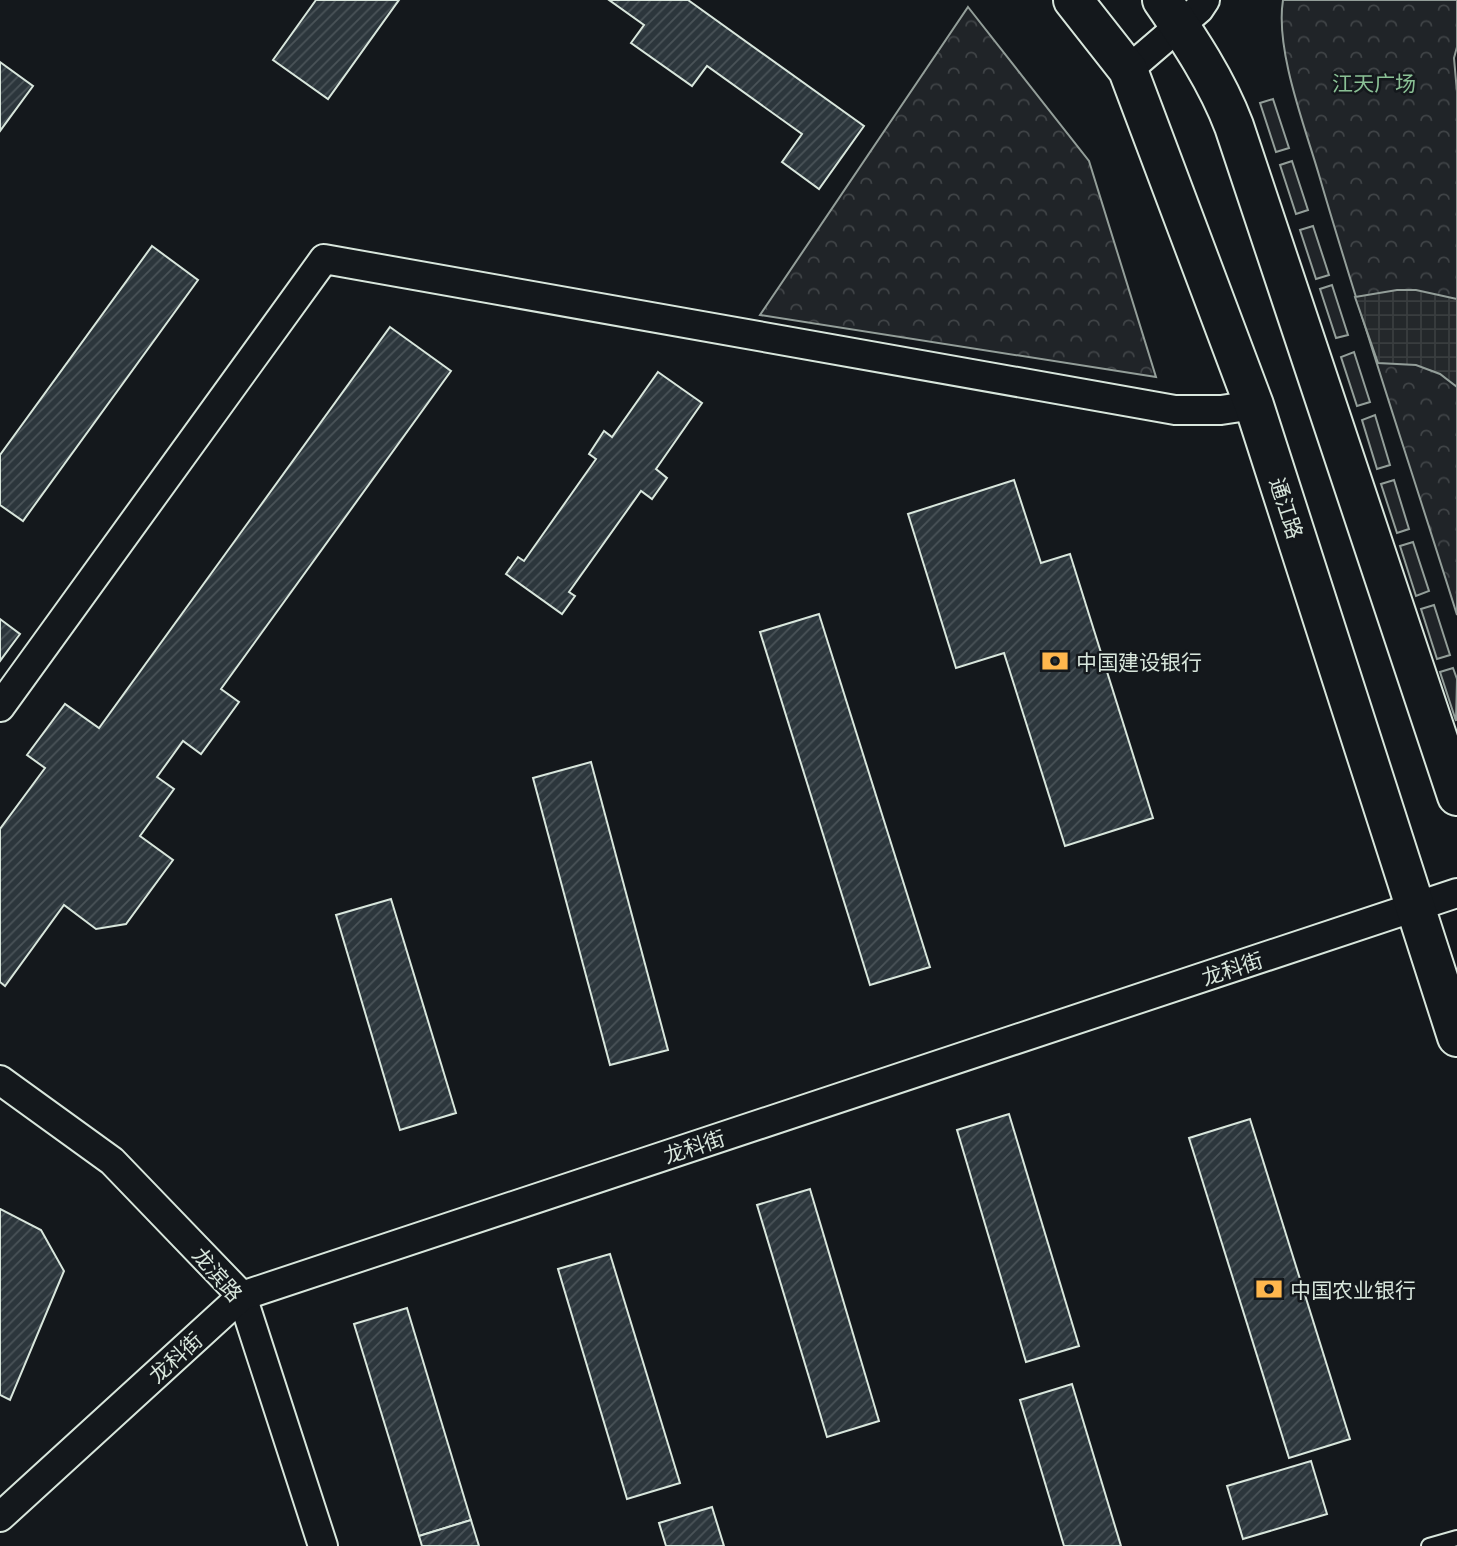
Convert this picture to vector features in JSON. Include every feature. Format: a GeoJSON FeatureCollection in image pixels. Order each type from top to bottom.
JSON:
{"type":"FeatureCollection","features":[{"type":"Feature","properties":{"kind":"main road","name":"通江路"},"geometry":{"type":"LineString","coordinates":[[1073,0],[1128,70],[1254,405],[1457,1037]]}},
{"type":"Feature","properties":{"kind":"main road"},"geometry":{"type":"LineString","coordinates":[[1182,8],[1234,126],[1457,796]]}},
{"type":"Feature","properties":{"kind":"street"},"geometry":{"type":"LineString","coordinates":[[1128,70],[1182,8]]}},
{"type":"Feature","properties":{"kind":"street"},"geometry":{"type":"LineString","coordinates":[[0,707],[324,258],[1175,410],[1221,411],[1254,405]]}},
{"type":"Feature","properties":{"kind":"street","name":"龙科街"},"geometry":{"type":"LineString","coordinates":[[0,1517],[242,1296],[1457,893]]}},
{"type":"Feature","properties":{"kind":"street","name":"龙滨路"},"geometry":{"type":"LineString","coordinates":[[0,1080],[112,1161],[242,1296],[323,1546]]}},
{"type":"Feature","properties":{"kind":"lane"},"geometry":{"type":"LineString","coordinates":[[1429,1546],[1457,1538]]}},
{"type":"Feature","properties":{"kind":"green space","name":"江天广场"},"geometry":{"type":"Polygon","coordinates":[[[1283,0],[1457,0],[1457,47],[1454,58],[1457,92],[1457,615],[1299,112],[1283,42],[1283,0]]]}},
{"type":"Feature","properties":{"kind":"green space"},"geometry":{"type":"Polygon","coordinates":[[[968,7],[1089,161],[1156,377],[760,315],[968,7]]]}},
{"type":"Feature","properties":{"kind":"green space"},"geometry":{"type":"Polygon","coordinates":[[[1273,99],[1289,148],[1276,152],[1260,103],[1273,99]]]}},
{"type":"Feature","properties":{"kind":"green space"},"geometry":{"type":"Polygon","coordinates":[[[1292,161],[1308,210],[1296,214],[1280,165],[1292,161]]]}},
{"type":"Feature","properties":{"kind":"green space"},"geometry":{"type":"Polygon","coordinates":[[[1313,226],[1329,275],[1316,279],[1300,230],[1313,226]]]}},
{"type":"Feature","properties":{"kind":"green space"},"geometry":{"type":"Polygon","coordinates":[[[1332,285],[1348,335],[1336,338],[1320,289],[1332,285]]]}},
{"type":"Feature","properties":{"kind":"green space"},"geometry":{"type":"Polygon","coordinates":[[[1354,352],[1370,402],[1357,406],[1341,357],[1354,352]]]}},
{"type":"Feature","properties":{"kind":"green space"},"geometry":{"type":"Polygon","coordinates":[[[1375,415],[1390,465],[1377,469],[1362,420],[1375,415]]]}},
{"type":"Feature","properties":{"kind":"green space"},"geometry":{"type":"Polygon","coordinates":[[[1394,480],[1409,529],[1397,533],[1381,484],[1394,480]]]}},
{"type":"Feature","properties":{"kind":"green space"},"geometry":{"type":"Polygon","coordinates":[[[1413,542],[1429,591],[1416,596],[1400,546],[1413,542]]]}},
{"type":"Feature","properties":{"kind":"green space"},"geometry":{"type":"Polygon","coordinates":[[[1434,605],[1450,655],[1437,659],[1421,609],[1434,605]]]}},
{"type":"Feature","properties":{"kind":"green space"},"geometry":{"type":"Polygon","coordinates":[[[1453,668],[1457,679],[1456,721],[1440,672],[1453,668]]]}},
{"type":"Feature","properties":{"kind":"shaded area"},"geometry":{"type":"Polygon","coordinates":[[[1397,290],[1416,290],[1457,299],[1457,387],[1440,374],[1416,365],[1378,363],[1355,297],[1397,290]]]}},
{"type":"Feature","properties":{"kind":"building"},"geometry":{"type":"Polygon","coordinates":[[[316,0],[399,0],[328,99],[273,60],[316,0]]]}},
{"type":"Feature","properties":{"kind":"building"},"geometry":{"type":"Polygon","coordinates":[[[609,0],[688,0],[864,126],[819,189],[782,162],[802,134],[707,66],[692,86],[631,43],[644,25],[609,0]]]}},
{"type":"Feature","properties":{"kind":"building"},"geometry":{"type":"Polygon","coordinates":[[[0,62],[33,86],[0,131],[0,62]]]}},
{"type":"Feature","properties":{"kind":"building"},"geometry":{"type":"Polygon","coordinates":[[[152,246],[198,280],[23,521],[0,505],[0,455],[152,246]]]}},
{"type":"Feature","properties":{"kind":"building"},"geometry":{"type":"Polygon","coordinates":[[[390,327],[451,371],[221,689],[239,702],[201,754],[183,741],[157,777],[174,789],[140,836],[173,860],[126,924],[96,929],[64,905],[5,986],[0,982],[0,829],[45,768],[27,755],[65,704],[99,728],[390,327]]]}},
{"type":"Feature","properties":{"kind":"building"},"geometry":{"type":"Polygon","coordinates":[[[658,372],[702,403],[656,469],[667,478],[652,499],[641,491],[569,592],[575,596],[562,614],[506,574],[518,557],[524,561],[596,459],[589,454],[604,431],[612,437],[658,372]]]}},
{"type":"Feature","properties":{"kind":"building","name":"中国建设银行"},"geometry":{"type":"Polygon","coordinates":[[[1014,480],[1041,563],[1070,554],[1153,818],[1065,846],[1004,653],[956,668],[908,514],[1014,480]]]}},
{"type":"Feature","properties":{"kind":"building"},"geometry":{"type":"Polygon","coordinates":[[[819,614],[930,967],[870,985],[760,632],[819,614]]]}},
{"type":"Feature","properties":{"kind":"building"},"geometry":{"type":"Polygon","coordinates":[[[0,619],[20,634],[0,661],[0,619]]]}},
{"type":"Feature","properties":{"kind":"building"},"geometry":{"type":"Polygon","coordinates":[[[591,762],[668,1050],[610,1065],[533,778],[591,762]]]}},
{"type":"Feature","properties":{"kind":"building"},"geometry":{"type":"Polygon","coordinates":[[[391,899],[456,1113],[400,1130],[336,915],[391,899]]]}},
{"type":"Feature","properties":{"kind":"building"},"geometry":{"type":"Polygon","coordinates":[[[1009,1114],[1079,1346],[1026,1362],[957,1130],[1009,1114]]]}},
{"type":"Feature","properties":{"kind":"building","name":"中国农业银行"},"geometry":{"type":"Polygon","coordinates":[[[1250,1119],[1350,1439],[1289,1458],[1189,1138],[1250,1119]]]}},
{"type":"Feature","properties":{"kind":"building"},"geometry":{"type":"Polygon","coordinates":[[[810,1189],[879,1421],[827,1437],[757,1205],[810,1189]]]}},
{"type":"Feature","properties":{"kind":"building"},"geometry":{"type":"Polygon","coordinates":[[[0,1209],[41,1230],[64,1271],[10,1400],[0,1395],[0,1209]]]}},
{"type":"Feature","properties":{"kind":"building"},"geometry":{"type":"Polygon","coordinates":[[[610,1254],[680,1483],[627,1499],[558,1269],[610,1254]]]}},
{"type":"Feature","properties":{"kind":"building"},"geometry":{"type":"Polygon","coordinates":[[[407,1308],[471,1520],[419,1536],[354,1324],[407,1308]]]}},
{"type":"Feature","properties":{"kind":"building"},"geometry":{"type":"Polygon","coordinates":[[[1072,1384],[1121,1546],[1064,1546],[1020,1400],[1072,1384]]]}},
{"type":"Feature","properties":{"kind":"building"},"geometry":{"type":"Polygon","coordinates":[[[1311,1461],[1327,1514],[1243,1539],[1227,1486],[1311,1461]]]}},
{"type":"Feature","properties":{"kind":"building"},"geometry":{"type":"Polygon","coordinates":[[[712,1507],[724,1546],[666,1546],[659,1523],[712,1507]]]}},
{"type":"Feature","properties":{"kind":"building"},"geometry":{"type":"Polygon","coordinates":[[[471,1520],[479,1546],[422,1546],[419,1536],[471,1520]]]}},
{"type":"Feature","properties":{"kind":"place","name":"中国建设银行"},"geometry":{"type":"Point","coordinates":[1055,661]}},
{"type":"Feature","properties":{"kind":"place","name":"中国农业银行"},"geometry":{"type":"Point","coordinates":[1269,1289]}}]}
